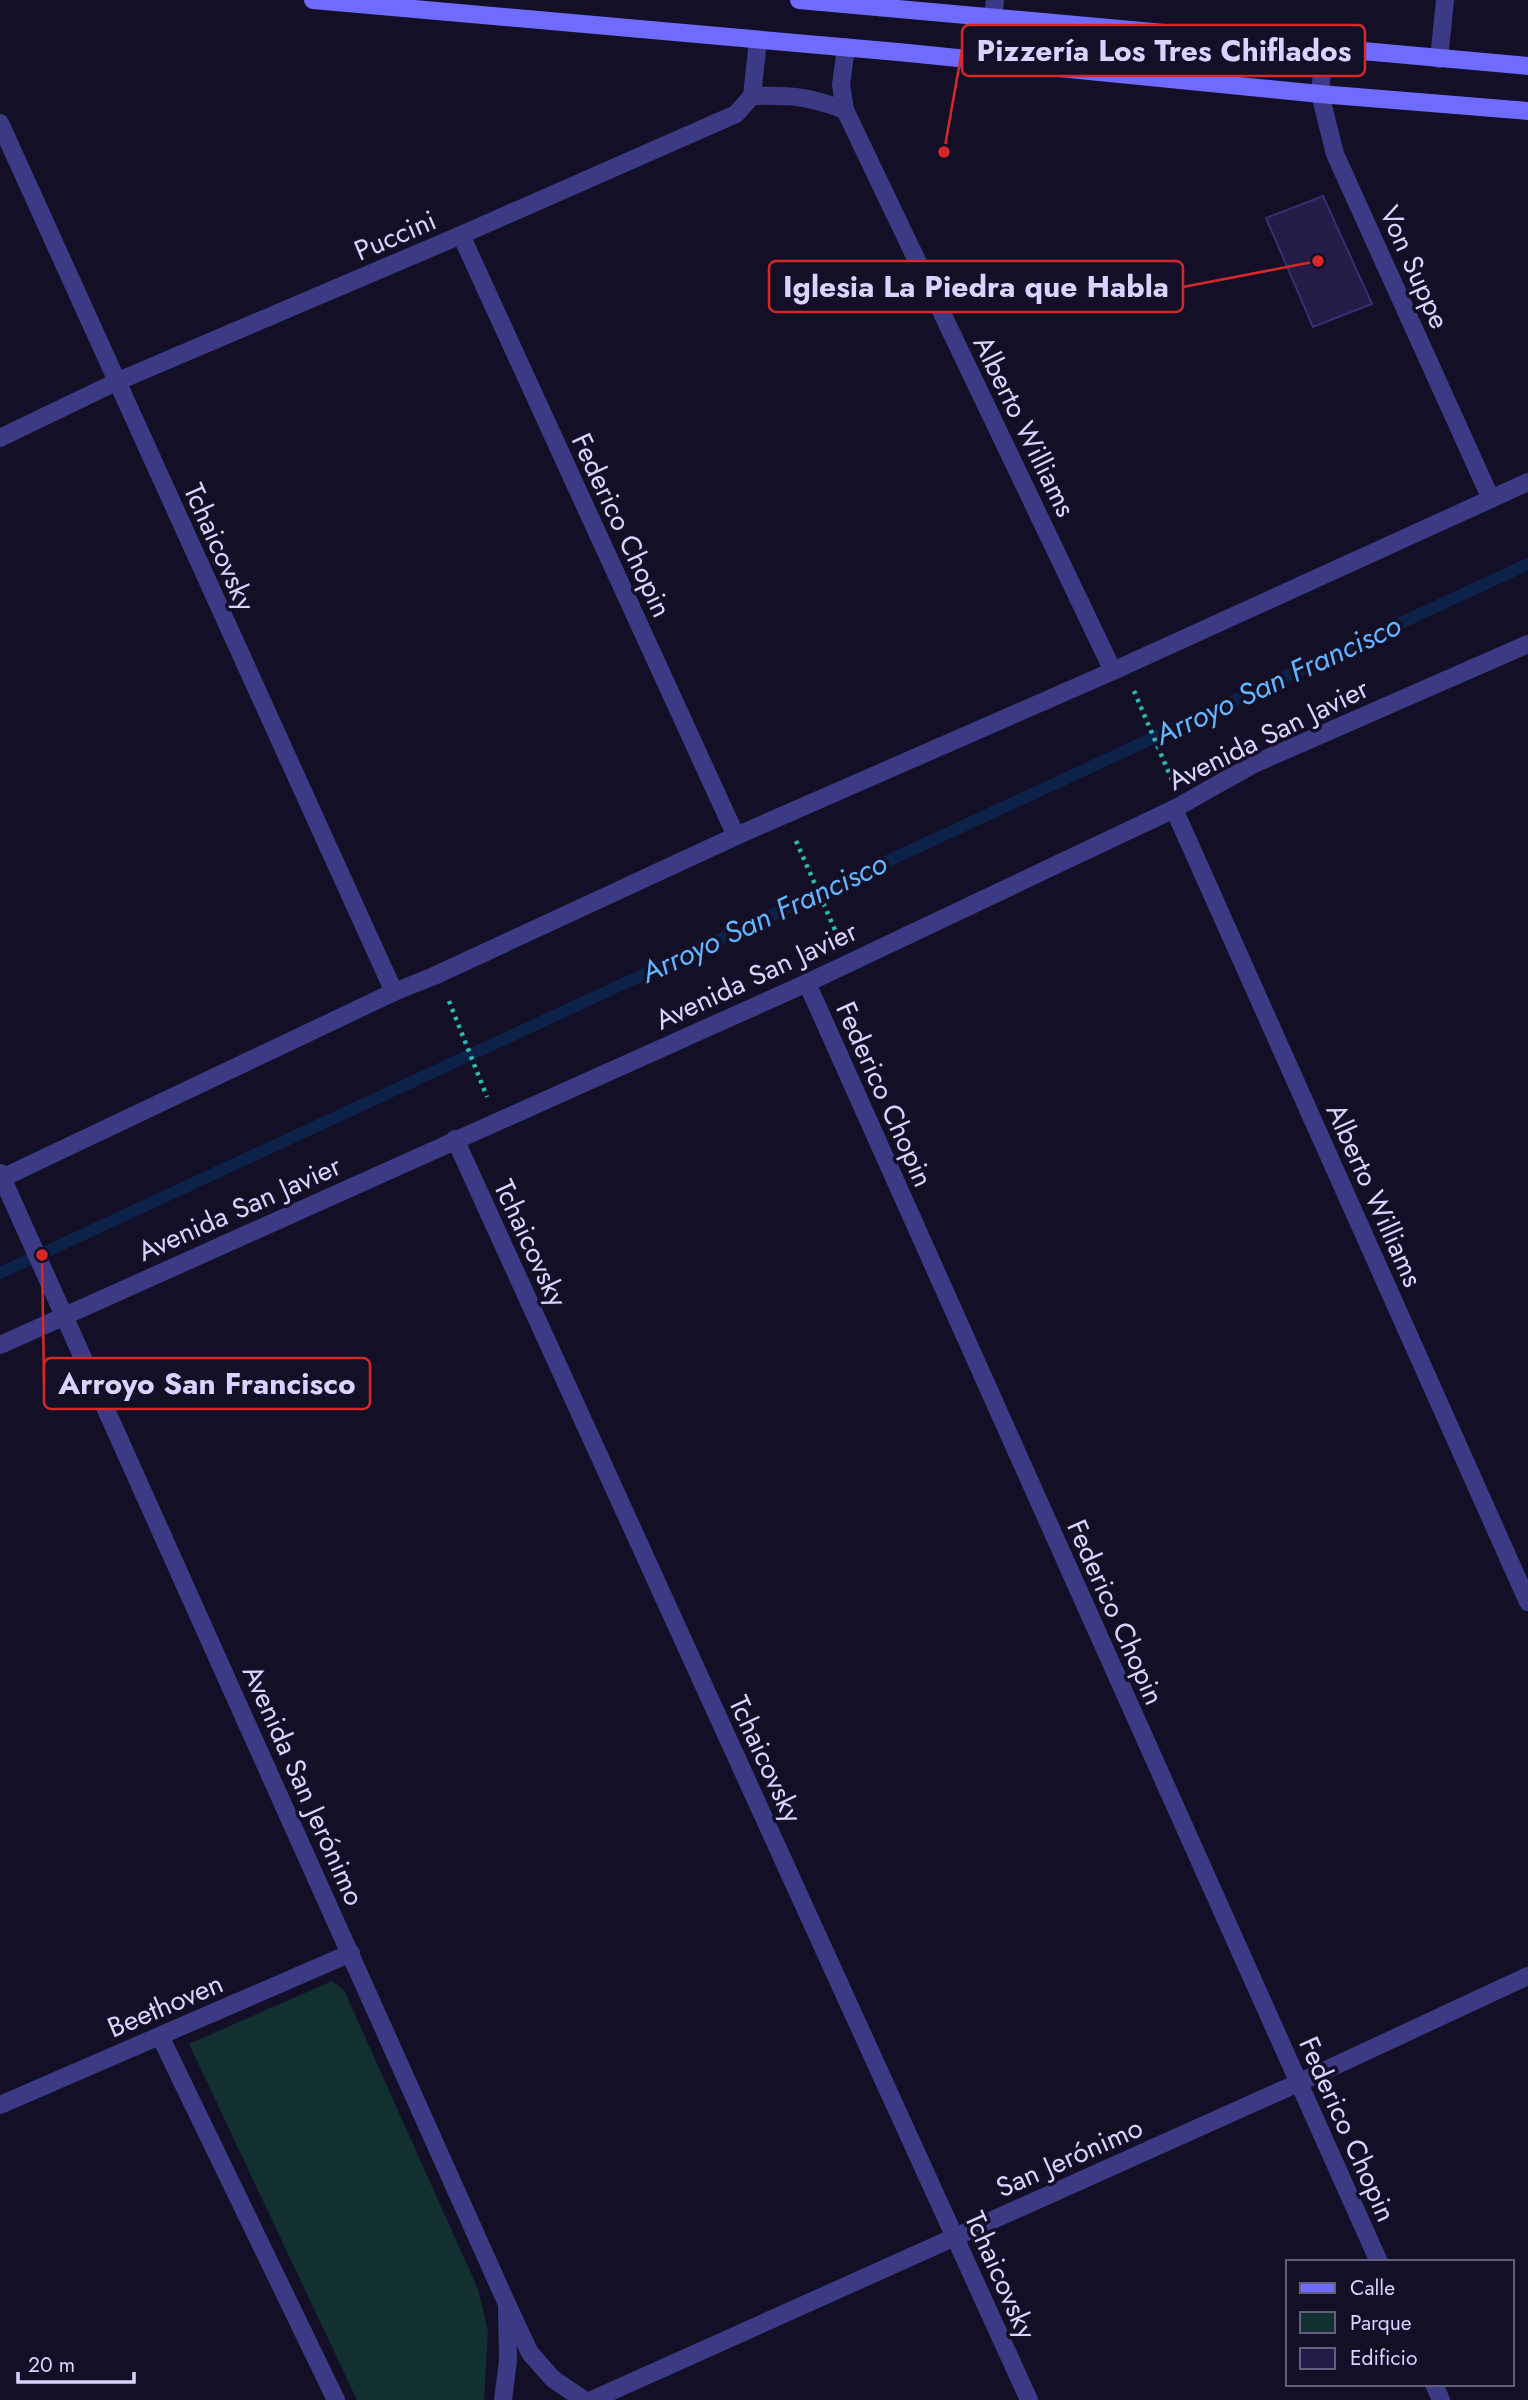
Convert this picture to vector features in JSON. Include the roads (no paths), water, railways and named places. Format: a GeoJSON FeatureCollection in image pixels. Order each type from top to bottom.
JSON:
{"type":"FeatureCollection","features":[{"type":"Feature","properties":{"kind":"main road"},"geometry":{"type":"LineString","coordinates":[[313,0],[1528,111]]}},
{"type":"Feature","properties":{"kind":"main road"},"geometry":{"type":"LineString","coordinates":[[799,0],[994,9],[1324,49],[1528,66]]}},
{"type":"Feature","properties":{"kind":"street"},"geometry":{"type":"LineString","coordinates":[[1439,59],[1444,0]]}},
{"type":"Feature","properties":{"kind":"street"},"geometry":{"type":"LineString","coordinates":[[758,40],[752,96],[793,95],[845,110]]}},
{"type":"Feature","properties":{"kind":"street","name":"Alberto Williams"},"geometry":{"type":"LineString","coordinates":[[846,47],[841,85],[845,110],[1113,671]]}},
{"type":"Feature","properties":{"kind":"street","name":"Von Suppe"},"geometry":{"type":"LineString","coordinates":[[1324,49],[1320,94],[1335,154],[1491,499]]}},
{"type":"Feature","properties":{"kind":"street","name":"Puccini"},"geometry":{"type":"LineString","coordinates":[[0,438],[116,382],[461,236],[736,114],[752,96]]}},
{"type":"Feature","properties":{"kind":"street","name":"Tchaicovsky"},"geometry":{"type":"LineString","coordinates":[[0,123],[394,992]]}},
{"type":"Feature","properties":{"kind":"street","name":"Federico Chopin"},"geometry":{"type":"LineString","coordinates":[[461,236],[736,836]]}},
{"type":"Feature","properties":{"kind":"street"},"geometry":{"type":"LineString","coordinates":[[1,1177],[394,992],[736,836],[1113,671],[1528,482]]}},
{"type":"Feature","properties":{"kind":"street","name":"Avenida San Javier"},"geometry":{"type":"LineString","coordinates":[[0,1345],[807,982],[1174,809],[1254,764],[1528,644]]}},
{"type":"Feature","properties":{"kind":"street","name":"Alberto Williams"},"geometry":{"type":"LineString","coordinates":[[1174,809],[1528,1602]]}},
{"type":"Feature","properties":{"kind":"street","name":"Federico Chopin"},"geometry":{"type":"LineString","coordinates":[[807,982],[1378,2260]]}},
{"type":"Feature","properties":{"kind":"street","name":"Tchaicovsky"},"geometry":{"type":"LineString","coordinates":[[455,1139],[1029,2400]]}},
{"type":"Feature","properties":{"kind":"street","name":"Avenida San Jerónimo"},"geometry":{"type":"LineString","coordinates":[[1,1177],[50,1287],[65,1314],[530,2353],[552,2379],[583,2400]]}},
{"type":"Feature","properties":{"kind":"street","name":"Beethoven"},"geometry":{"type":"LineString","coordinates":[[0,2105],[351,1953]]}},
{"type":"Feature","properties":{"kind":"street","name":"San Jerónimo"},"geometry":{"type":"LineString","coordinates":[[592,2400],[1298,2083],[1528,1976]]}},
{"type":"Feature","properties":{"kind":"street"},"geometry":{"type":"LineString","coordinates":[[160,2036],[336,2400]]}},
{"type":"Feature","properties":{"kind":"street"},"geometry":{"type":"LineString","coordinates":[[503,2400],[508,2361],[507,2304]]}},
{"type":"Feature","properties":{"kind":"waterway","name":"Arroyo San Francisco"},"geometry":{"type":"LineString","coordinates":[[0,1273],[1528,564]]}},
{"type":"Feature","properties":{"kind":"place","name":"Pizzería Los Tres Chiflados"},"geometry":{"type":"Point","coordinates":[944,152]}},
{"type":"Feature","properties":{"kind":"place","name":"Iglesia La Piedra que Habla"},"geometry":{"type":"Point","coordinates":[1318,261]}},
{"type":"Feature","properties":{"kind":"place","name":"Arroyo San Francisco"},"geometry":{"type":"Point","coordinates":[42,1255]}}]}
